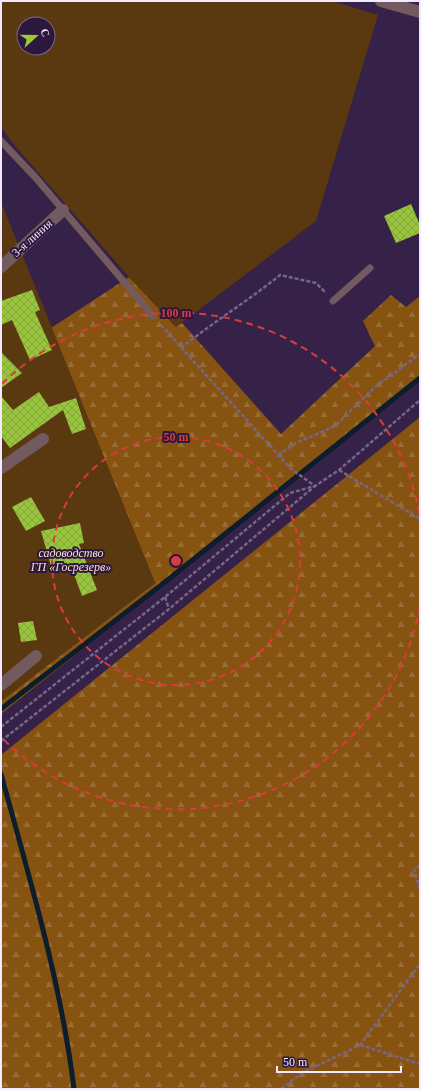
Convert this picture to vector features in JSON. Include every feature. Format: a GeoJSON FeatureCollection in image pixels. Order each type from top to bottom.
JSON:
{"type":"FeatureCollection","features":[{"type":"Feature","properties":{"kind":"street"},"geometry":{"type":"LineString","coordinates":[[381,1],[420,12]]}},
{"type":"Feature","properties":{"kind":"street","name":"3-я линия"},"geometry":{"type":"LineString","coordinates":[[1,267],[63,210]]}},
{"type":"Feature","properties":{"kind":"street"},"geometry":{"type":"LineString","coordinates":[[1,468],[43,439]]}},
{"type":"Feature","properties":{"kind":"street"},"geometry":{"type":"LineString","coordinates":[[1,685],[36,656]]}},
{"type":"Feature","properties":{"kind":"lane"},"geometry":{"type":"LineString","coordinates":[[1,141],[63,210],[153,316]]}},
{"type":"Feature","properties":{"kind":"lane"},"geometry":{"type":"LineString","coordinates":[[333,301],[370,268]]}},
{"type":"Feature","properties":{"kind":"path"},"geometry":{"type":"LineString","coordinates":[[181,348],[204,329],[253,297],[280,275],[316,283],[333,301]]}},
{"type":"Feature","properties":{"kind":"path"},"geometry":{"type":"LineString","coordinates":[[153,316],[291,469],[315,486]]}},
{"type":"Feature","properties":{"kind":"path"},"geometry":{"type":"LineString","coordinates":[[278,455],[296,443],[335,426],[375,387],[420,354]]}},
{"type":"Feature","properties":{"kind":"path"},"geometry":{"type":"LineString","coordinates":[[1,741],[169,609],[315,486],[339,470],[420,400]]}},
{"type":"Feature","properties":{"kind":"path"},"geometry":{"type":"LineString","coordinates":[[339,470],[420,519]]}},
{"type":"Feature","properties":{"kind":"path"},"geometry":{"type":"LineString","coordinates":[[1,727],[165,597],[290,493],[315,486]]}},
{"type":"Feature","properties":{"kind":"path"},"geometry":{"type":"LineString","coordinates":[[165,597],[169,609]]}},
{"type":"Feature","properties":{"kind":"path"},"geometry":{"type":"LineString","coordinates":[[420,865],[414,870],[420,890]]}},
{"type":"Feature","properties":{"kind":"path"},"geometry":{"type":"LineString","coordinates":[[281,1089],[302,1073],[360,1046],[420,964]]}},
{"type":"Feature","properties":{"kind":"path"},"geometry":{"type":"LineString","coordinates":[[360,1046],[420,1064]]}},
{"type":"Feature","properties":{"kind":"green space"},"geometry":{"type":"Polygon","coordinates":[[[1,1],[332,1],[378,15],[316,221],[176,327],[129,277],[16,147],[1,127],[1,1]]]}},
{"type":"Feature","properties":{"kind":"green space","name":"садоводство ГП «Госрезерв»"},"geometry":{"type":"Polygon","coordinates":[[[1,202],[155,583],[1,701],[1,202]]]}},
{"type":"Feature","properties":{"kind":"green space"},"geometry":{"type":"Polygon","coordinates":[[[129,277],[176,327],[182,323],[281,434],[375,346],[363,321],[391,295],[406,307],[420,296],[420,381],[1,714],[1,701],[155,583],[51,328],[129,277]]]}},
{"type":"Feature","properties":{"kind":"green space"},"geometry":{"type":"Polygon","coordinates":[[[420,417],[420,1089],[1,1089],[1,755],[420,417]]]}},
{"type":"Feature","properties":{"kind":"building"},"geometry":{"type":"Polygon","coordinates":[[[411,204],[420,225],[420,233],[396,243],[384,216],[411,204]]]}},
{"type":"Feature","properties":{"kind":"building"},"geometry":{"type":"Polygon","coordinates":[[[32,290],[40,310],[35,312],[52,350],[30,360],[12,320],[1,325],[1,301],[32,290]]]}},
{"type":"Feature","properties":{"kind":"building"},"geometry":{"type":"Polygon","coordinates":[[[1,352],[22,373],[1,388],[1,352]]]}},
{"type":"Feature","properties":{"kind":"building"},"geometry":{"type":"Polygon","coordinates":[[[39,392],[49,407],[76,398],[86,429],[72,434],[63,410],[10,448],[1,436],[1,396],[13,410],[39,392]]]}},
{"type":"Feature","properties":{"kind":"building"},"geometry":{"type":"Polygon","coordinates":[[[31,497],[45,521],[26,531],[12,507],[31,497]]]}},
{"type":"Feature","properties":{"kind":"building"},"geometry":{"type":"Polygon","coordinates":[[[80,523],[84,543],[79,544],[97,590],[82,596],[72,569],[53,573],[41,531],[80,523]]]}},
{"type":"Feature","properties":{"kind":"building"},"geometry":{"type":"Polygon","coordinates":[[[33,621],[37,640],[21,642],[18,623],[33,621]]]}},
{"type":"Feature","properties":{"kind":"waterway"},"geometry":{"type":"LineString","coordinates":[[1,709],[160,586],[420,378]]}},
{"type":"Feature","properties":{"kind":"waterway"},"geometry":{"type":"LineString","coordinates":[[1,774],[53,969],[74,1089]]}}]}
